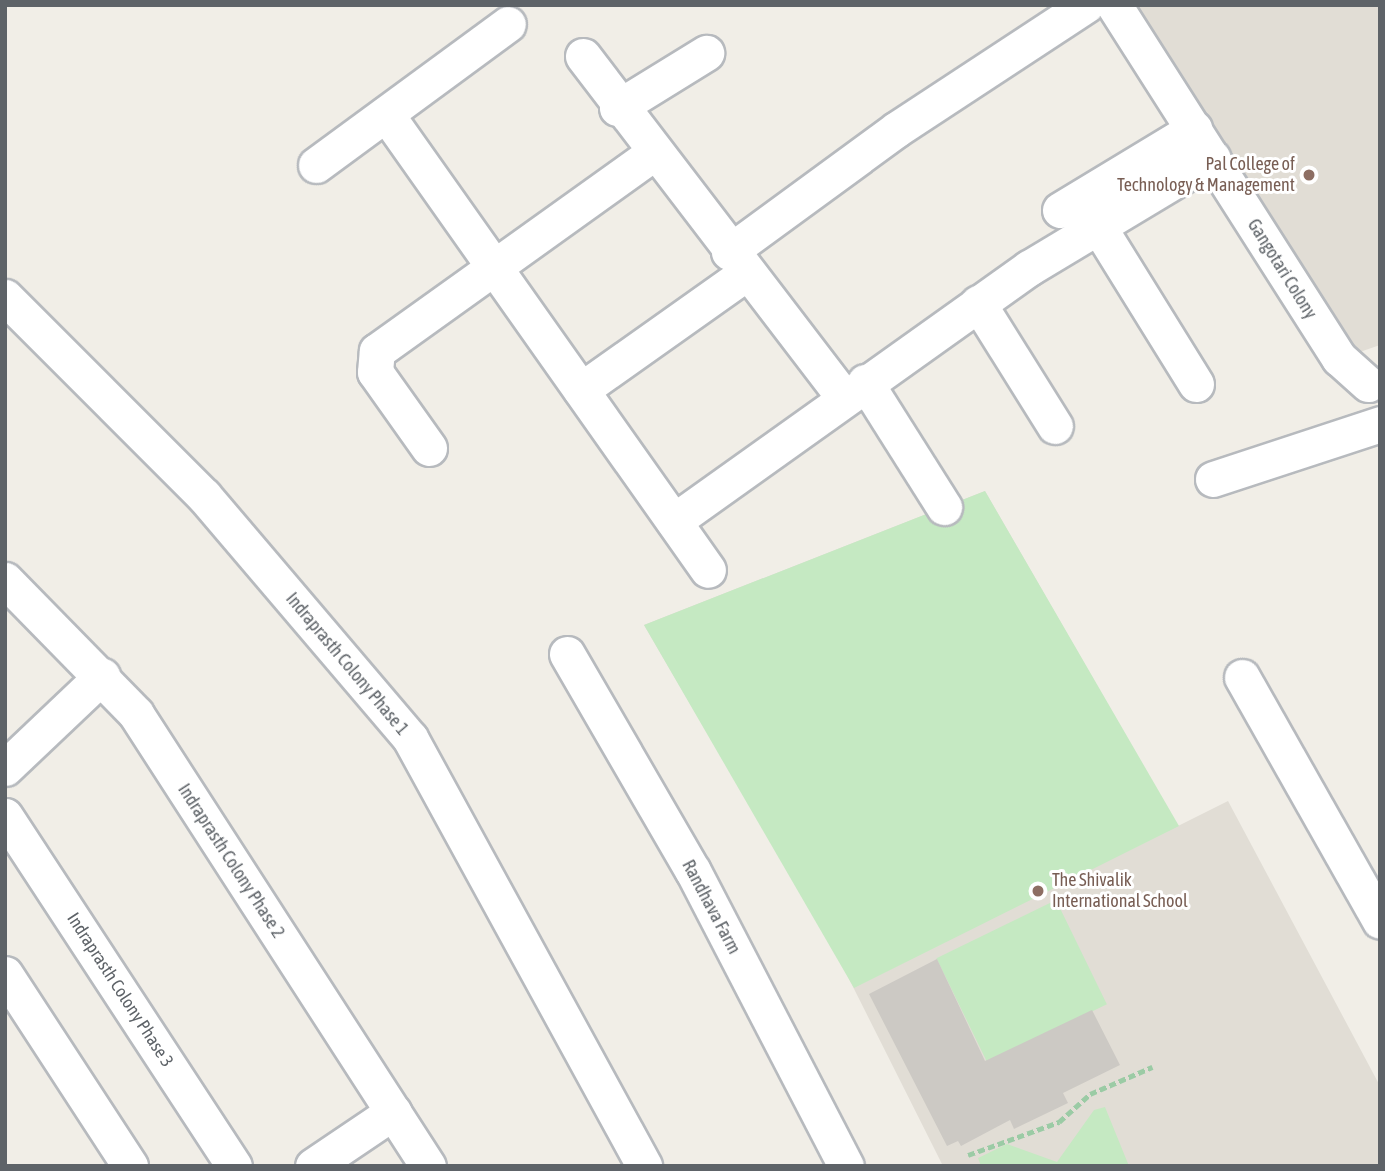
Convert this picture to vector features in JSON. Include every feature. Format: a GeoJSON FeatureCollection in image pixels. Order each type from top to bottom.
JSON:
{"type":"FeatureCollection","features":[{"type":"Feature","properties":{"kind":"street"},"geometry":{"type":"LineString","coordinates":[[581,390],[897,129],[1086,5]]}},
{"type":"Feature","properties":{"kind":"street","name":"Gangotari Colony"},"geometry":{"type":"LineString","coordinates":[[1114,5],[1339,358],[1374,377]]}},
{"type":"Feature","properties":{"kind":"street"},"geometry":{"type":"LineString","coordinates":[[316,165],[508,24]]}},
{"type":"Feature","properties":{"kind":"street"},"geometry":{"type":"LineString","coordinates":[[617,108],[706,52]]}},
{"type":"Feature","properties":{"kind":"street"},"geometry":{"type":"LineString","coordinates":[[583,56],[617,108],[737,263],[854,390],[944,508]]}},
{"type":"Feature","properties":{"kind":"street"},"geometry":{"type":"LineString","coordinates":[[386,114],[708,570]]}},
{"type":"Feature","properties":{"kind":"street"},"geometry":{"type":"LineString","coordinates":[[1060,210],[1194,129]]}},
{"type":"Feature","properties":{"kind":"street"},"geometry":{"type":"LineString","coordinates":[[429,448],[372,361],[383,345],[492,263],[654,153]]}},
{"type":"Feature","properties":{"kind":"street"},"geometry":{"type":"LineString","coordinates":[[674,521],[978,303],[1098,226],[1212,158]]}},
{"type":"Feature","properties":{"kind":"street"},"geometry":{"type":"LineString","coordinates":[[1098,226],[1196,384]]}},
{"type":"Feature","properties":{"kind":"street","name":"Indraprasth Colony Phase 1"},"geometry":{"type":"LineString","coordinates":[[5,297],[204,496],[410,738],[644,1166]]}},
{"type":"Feature","properties":{"kind":"street"},"geometry":{"type":"LineString","coordinates":[[978,303],[1055,426]]}},
{"type":"Feature","properties":{"kind":"street"},"geometry":{"type":"LineString","coordinates":[[1374,377],[1380,416]]}},
{"type":"Feature","properties":{"kind":"street"},"geometry":{"type":"LineString","coordinates":[[1213,479],[1380,424]]}},
{"type":"Feature","properties":{"kind":"street","name":"Indraprasth Colony Phase 2"},"geometry":{"type":"LineString","coordinates":[[5,580],[102,676],[136,714],[428,1166]]}},
{"type":"Feature","properties":{"kind":"street","name":"Randhava Farm"},"geometry":{"type":"LineString","coordinates":[[568,654],[693,871],[846,1166]]}},
{"type":"Feature","properties":{"kind":"street"},"geometry":{"type":"LineString","coordinates":[[5,768],[102,676]]}},
{"type":"Feature","properties":{"kind":"street"},"geometry":{"type":"LineString","coordinates":[[1242,677],[1380,922]]}},
{"type":"Feature","properties":{"kind":"street","name":"Indraprasth Colony Phase 3"},"geometry":{"type":"LineString","coordinates":[[5,816],[234,1166]]}},
{"type":"Feature","properties":{"kind":"street"},"geometry":{"type":"LineString","coordinates":[[5,974],[130,1166]]}},
{"type":"Feature","properties":{"kind":"street"},"geometry":{"type":"LineString","coordinates":[[313,1166],[393,1112]]}},
{"type":"Feature","properties":{"kind":"path"},"geometry":{"type":"LineString","coordinates":[[968,1155],[1059,1122],[1090,1094],[1152,1067]]}},
{"type":"Feature","properties":{"kind":"shaded area","name":"Pal College of Technology & Management"},"geometry":{"type":"Polygon","coordinates":[[[1130,5],[1380,5],[1380,345],[1354,354],[1130,5]]]}},
{"type":"Feature","properties":{"kind":"shaded area","name":"The Shivalik International School"},"geometry":{"type":"Polygon","coordinates":[[[985,491],[1178,826],[1228,801],[1380,1086],[1380,1166],[943,1166],[837,955],[644,625],[985,491]]]}},
{"type":"Feature","properties":{"kind":"green space"},"geometry":{"type":"Polygon","coordinates":[[[985,491],[1179,826],[854,988],[644,625],[985,491]]]}},
{"type":"Feature","properties":{"kind":"green space"},"geometry":{"type":"Polygon","coordinates":[[[1056,900],[1107,1004],[987,1063],[936,958],[1056,900]]]}},
{"type":"Feature","properties":{"kind":"green space"},"geometry":{"type":"Polygon","coordinates":[[[1105,1107],[1129,1166],[981,1166],[978,1158],[1007,1144],[1057,1162],[1094,1110],[1105,1107]]]}},
{"type":"Feature","properties":{"kind":"building"},"geometry":{"type":"Polygon","coordinates":[[[937,959],[985,1061],[1092,1010],[1120,1065],[1063,1093],[1068,1103],[1014,1129],[1010,1120],[961,1146],[958,1141],[947,1146],[869,994],[937,959]]]}},
{"type":"Feature","properties":{"kind":"place","name":"Pal College of Technology & Management"},"geometry":{"type":"Point","coordinates":[1309,175]}},
{"type":"Feature","properties":{"kind":"place","name":"The Shivalik International School"},"geometry":{"type":"Point","coordinates":[1038,891]}}]}
